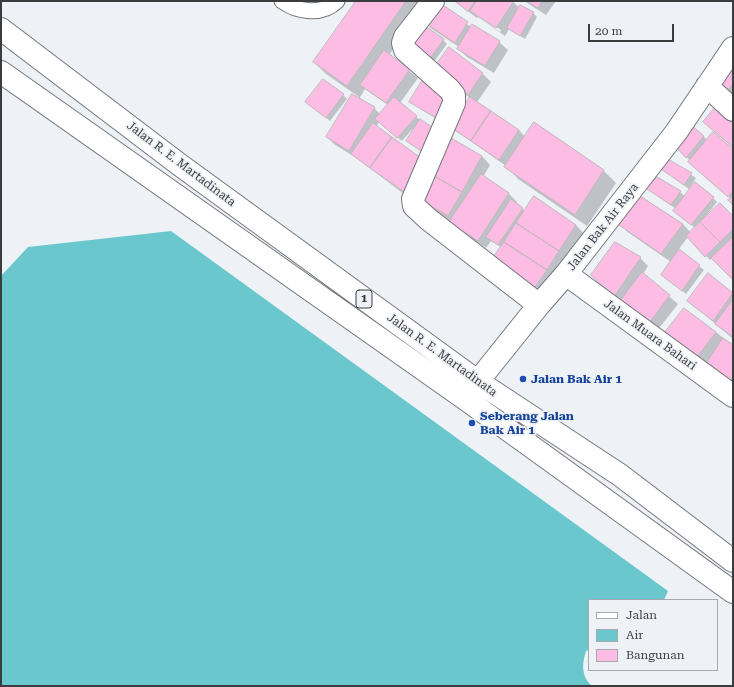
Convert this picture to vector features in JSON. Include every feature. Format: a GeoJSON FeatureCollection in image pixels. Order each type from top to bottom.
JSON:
{"type":"FeatureCollection","features":[{"type":"Feature","properties":{"kind":"main road"},"geometry":{"type":"LineString","coordinates":[[433,1],[405,37],[403,43],[405,50],[449,89],[454,95],[454,103],[413,199],[416,208],[539,305]]}},
{"type":"Feature","properties":{"kind":"main road","name":"Jalan R. E. Martadinata"},"geometry":{"type":"LineString","coordinates":[[1,29],[180,165],[477,381],[620,475],[733,561]]}},
{"type":"Feature","properties":{"kind":"main road","name":"Jalan Bak Air Raya"},"geometry":{"type":"LineString","coordinates":[[464,398],[566,274],[677,131],[733,48]]}},
{"type":"Feature","properties":{"kind":"main road","name":"Jalan R. E. Martadinata"},"geometry":{"type":"LineString","coordinates":[[1,72],[464,398],[733,592]]}},
{"type":"Feature","properties":{"kind":"main road"},"geometry":{"type":"LineString","coordinates":[[706,86],[733,110]]}},
{"type":"Feature","properties":{"kind":"main road","name":"Jalan Muara Bahari"},"geometry":{"type":"LineString","coordinates":[[566,274],[733,396]]}},
{"type":"Feature","properties":{"kind":"lane"},"geometry":{"type":"LineString","coordinates":[[282,1],[290,7],[309,11],[330,8],[337,1]]}},
{"type":"Feature","properties":{"kind":"water"},"geometry":{"type":"Polygon","coordinates":[[[171,231],[668,591],[664,599],[588,599],[588,650],[586,651],[583,670],[588,682],[592,686],[1,686],[1,276],[28,247],[171,231]]]}},
{"type":"Feature","properties":{"kind":"building"},"geometry":{"type":"Polygon","coordinates":[[[356,1],[406,1],[347,86],[313,62],[356,1]]]}},
{"type":"Feature","properties":{"kind":"building"},"geometry":{"type":"Polygon","coordinates":[[[437,1],[468,22],[455,43],[422,21],[437,1]]]}},
{"type":"Feature","properties":{"kind":"building"},"geometry":{"type":"Polygon","coordinates":[[[455,1],[475,1],[468,11],[455,1]]]}},
{"type":"Feature","properties":{"kind":"building"},"geometry":{"type":"Polygon","coordinates":[[[477,1],[514,1],[496,28],[470,11],[477,1]]]}},
{"type":"Feature","properties":{"kind":"building"},"geometry":{"type":"Polygon","coordinates":[[[527,1],[542,1],[538,8],[527,1]]]}},
{"type":"Feature","properties":{"kind":"building"},"geometry":{"type":"Polygon","coordinates":[[[520,5],[534,12],[520,36],[507,28],[520,5]]]}},
{"type":"Feature","properties":{"kind":"building"},"geometry":{"type":"Polygon","coordinates":[[[472,24],[500,41],[485,66],[457,49],[472,24]]]}},
{"type":"Feature","properties":{"kind":"building"},"geometry":{"type":"Polygon","coordinates":[[[424,25],[444,39],[426,64],[406,49],[424,25]]]}},
{"type":"Feature","properties":{"kind":"building"},"geometry":{"type":"Polygon","coordinates":[[[449,47],[483,73],[468,95],[433,69],[449,47]]]}},
{"type":"Feature","properties":{"kind":"building"},"geometry":{"type":"Polygon","coordinates":[[[384,50],[410,69],[386,103],[360,85],[384,50]]]}},
{"type":"Feature","properties":{"kind":"building"},"geometry":{"type":"Polygon","coordinates":[[[733,67],[733,84],[725,94],[719,85],[733,67]]]}},
{"type":"Feature","properties":{"kind":"building"},"geometry":{"type":"Polygon","coordinates":[[[323,79],[344,94],[326,118],[305,102],[323,79]]]}},
{"type":"Feature","properties":{"kind":"building"},"geometry":{"type":"Polygon","coordinates":[[[422,81],[450,99],[438,119],[409,102],[422,81]]]}},
{"type":"Feature","properties":{"kind":"building"},"geometry":{"type":"Polygon","coordinates":[[[352,94],[375,107],[349,151],[326,137],[352,94]]]}},
{"type":"Feature","properties":{"kind":"building"},"geometry":{"type":"Polygon","coordinates":[[[394,97],[417,116],[397,138],[375,119],[394,97]]]}},
{"type":"Feature","properties":{"kind":"building"},"geometry":{"type":"Polygon","coordinates":[[[470,97],[491,111],[471,141],[450,127],[470,97]]]}},
{"type":"Feature","properties":{"kind":"building"},"geometry":{"type":"Polygon","coordinates":[[[719,103],[733,114],[733,147],[703,122],[719,103]]]}},
{"type":"Feature","properties":{"kind":"building"},"geometry":{"type":"Polygon","coordinates":[[[491,111],[519,130],[499,160],[471,141],[491,111]]]}},
{"type":"Feature","properties":{"kind":"building"},"geometry":{"type":"Polygon","coordinates":[[[420,119],[438,131],[424,153],[406,141],[420,119]]]}},
{"type":"Feature","properties":{"kind":"building"},"geometry":{"type":"Polygon","coordinates":[[[534,122],[604,170],[575,215],[504,167],[534,122]]]}},
{"type":"Feature","properties":{"kind":"building"},"geometry":{"type":"Polygon","coordinates":[[[373,123],[392,137],[370,168],[351,154],[373,123]]]}},
{"type":"Feature","properties":{"kind":"building"},"geometry":{"type":"Polygon","coordinates":[[[690,124],[704,136],[686,158],[676,147],[690,124]]]}},
{"type":"Feature","properties":{"kind":"building"},"geometry":{"type":"Polygon","coordinates":[[[713,132],[733,149],[733,191],[728,197],[688,162],[713,132]]]}},
{"type":"Feature","properties":{"kind":"building"},"geometry":{"type":"Polygon","coordinates":[[[392,137],[425,161],[404,192],[370,168],[392,137]]]}},
{"type":"Feature","properties":{"kind":"building"},"geometry":{"type":"Polygon","coordinates":[[[451,138],[482,156],[462,192],[431,174],[451,138]]]}},
{"type":"Feature","properties":{"kind":"building"},"geometry":{"type":"Polygon","coordinates":[[[666,158],[692,173],[684,185],[661,169],[666,158]]]}},
{"type":"Feature","properties":{"kind":"building"},"geometry":{"type":"Polygon","coordinates":[[[431,174],[462,192],[448,216],[417,198],[431,174]]]}},
{"type":"Feature","properties":{"kind":"building"},"geometry":{"type":"Polygon","coordinates":[[[481,174],[509,193],[478,241],[449,222],[481,174]]]}},
{"type":"Feature","properties":{"kind":"building"},"geometry":{"type":"Polygon","coordinates":[[[657,177],[681,191],[671,205],[647,189],[657,177]]]}},
{"type":"Feature","properties":{"kind":"building"},"geometry":{"type":"Polygon","coordinates":[[[695,182],[714,197],[691,225],[673,211],[695,182]]]}},
{"type":"Feature","properties":{"kind":"building"},"geometry":{"type":"Polygon","coordinates":[[[534,196],[576,225],[559,251],[516,223],[534,196]]]}},
{"type":"Feature","properties":{"kind":"building"},"geometry":{"type":"Polygon","coordinates":[[[640,196],[683,224],[661,254],[619,225],[640,196]]]}},
{"type":"Feature","properties":{"kind":"building"},"geometry":{"type":"Polygon","coordinates":[[[733,196],[733,205],[728,200],[733,196]]]}},
{"type":"Feature","properties":{"kind":"building"},"geometry":{"type":"Polygon","coordinates":[[[511,199],[523,208],[498,245],[486,237],[511,199]]]}},
{"type":"Feature","properties":{"kind":"building"},"geometry":{"type":"Polygon","coordinates":[[[720,203],[733,216],[733,229],[720,242],[700,222],[720,203]]]}},
{"type":"Feature","properties":{"kind":"building"},"geometry":{"type":"Polygon","coordinates":[[[700,222],[720,242],[705,257],[686,236],[700,222]]]}},
{"type":"Feature","properties":{"kind":"building"},"geometry":{"type":"Polygon","coordinates":[[[516,223],[559,251],[547,270],[504,242],[516,223]]]}},
{"type":"Feature","properties":{"kind":"building"},"geometry":{"type":"Polygon","coordinates":[[[733,237],[733,280],[711,258],[733,237]]]}},
{"type":"Feature","properties":{"kind":"building"},"geometry":{"type":"Polygon","coordinates":[[[504,242],[547,270],[533,290],[491,261],[504,242]]]}},
{"type":"Feature","properties":{"kind":"building"},"geometry":{"type":"Polygon","coordinates":[[[615,242],[641,257],[614,297],[591,275],[615,242]]]}},
{"type":"Feature","properties":{"kind":"building"},"geometry":{"type":"Polygon","coordinates":[[[679,249],[700,265],[682,291],[661,275],[679,249]]]}},
{"type":"Feature","properties":{"kind":"building"},"geometry":{"type":"Polygon","coordinates":[[[642,272],[670,295],[645,329],[616,307],[642,272]]]}},
{"type":"Feature","properties":{"kind":"building"},"geometry":{"type":"Polygon","coordinates":[[[708,273],[733,293],[713,321],[687,301],[708,273]]]}},
{"type":"Feature","properties":{"kind":"building"},"geometry":{"type":"Polygon","coordinates":[[[733,299],[733,337],[715,324],[733,299]]]}},
{"type":"Feature","properties":{"kind":"building"},"geometry":{"type":"Polygon","coordinates":[[[684,308],[716,332],[696,359],[663,335],[684,308]]]}},
{"type":"Feature","properties":{"kind":"building"},"geometry":{"type":"Polygon","coordinates":[[[723,338],[733,345],[733,377],[730,381],[706,364],[723,338]]]}},
{"type":"Feature","properties":{"kind":"place","name":"Jalan Bak Air 1"},"geometry":{"type":"Point","coordinates":[523,379]}},
{"type":"Feature","properties":{"kind":"place","name":"Seberang Jalan Bak Air 1"},"geometry":{"type":"Point","coordinates":[472,423]}}]}
